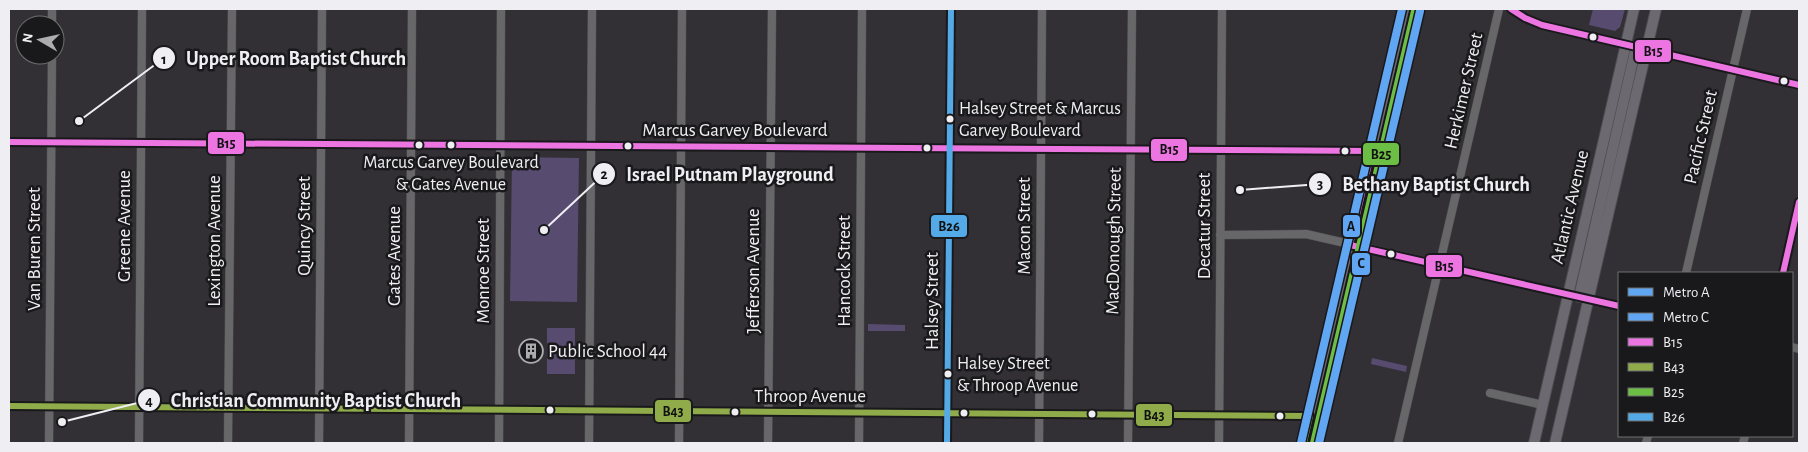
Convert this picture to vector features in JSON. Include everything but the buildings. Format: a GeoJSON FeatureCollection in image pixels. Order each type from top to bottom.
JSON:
{"type":"FeatureCollection","features":[{"type":"Feature","properties":{"kind":"main road"},"geometry":{"type":"LineString","coordinates":[[1304,443],[1405,9]]}},
{"type":"Feature","properties":{"kind":"main road","name":"Atlantic Avenue"},"geometry":{"type":"LineString","coordinates":[[1534,443],[1543,405],[1623,148],[1636,47],[1634,9]]}},
{"type":"Feature","properties":{"kind":"main road","name":"Atlantic Avenue"},"geometry":{"type":"LineString","coordinates":[[1555,443],[1578,297],[1621,65],[1636,47],[1656,9]]}},
{"type":"Feature","properties":{"kind":"main road"},"geometry":{"type":"LineString","coordinates":[[1578,297],[1636,47]]}},
{"type":"Feature","properties":{"kind":"main road"},"geometry":{"type":"LineString","coordinates":[[1621,65],[1625,96]]}},
{"type":"Feature","properties":{"kind":"main road"},"geometry":{"type":"LineString","coordinates":[[1618,127],[1623,148]]}},
{"type":"Feature","properties":{"kind":"street","name":"Greene Avenue"},"geometry":{"type":"LineString","coordinates":[[139,443],[142,9]]}},
{"type":"Feature","properties":{"kind":"street","name":"Lexington Avenue"},"geometry":{"type":"LineString","coordinates":[[228,443],[232,9]]}},
{"type":"Feature","properties":{"kind":"street","name":"Quincy Street"},"geometry":{"type":"LineString","coordinates":[[319,443],[322,9]]}},
{"type":"Feature","properties":{"kind":"street","name":"Gates Avenue"},"geometry":{"type":"LineString","coordinates":[[409,443],[412,9]]}},
{"type":"Feature","properties":{"kind":"street","name":"Monroe Street"},"geometry":{"type":"LineString","coordinates":[[499,443],[501,9]]}},
{"type":"Feature","properties":{"kind":"street"},"geometry":{"type":"LineString","coordinates":[[589,443],[592,9]]}},
{"type":"Feature","properties":{"kind":"street"},"geometry":{"type":"LineString","coordinates":[[679,443],[682,9]]}},
{"type":"Feature","properties":{"kind":"street","name":"Jefferson Avenue"},"geometry":{"type":"LineString","coordinates":[[768,443],[772,9]]}},
{"type":"Feature","properties":{"kind":"street","name":"Hancock Street"},"geometry":{"type":"LineString","coordinates":[[859,443],[862,9]]}},
{"type":"Feature","properties":{"kind":"street","name":"Halsey Street"},"geometry":{"type":"LineString","coordinates":[[947,443],[951,9]]}},
{"type":"Feature","properties":{"kind":"street","name":"Macon Street"},"geometry":{"type":"LineString","coordinates":[[1039,443],[1042,9]]}},
{"type":"Feature","properties":{"kind":"street","name":"MacDonough Street"},"geometry":{"type":"LineString","coordinates":[[1128,443],[1132,9]]}},
{"type":"Feature","properties":{"kind":"street","name":"Decatur Street"},"geometry":{"type":"LineString","coordinates":[[1219,443],[1222,9]]}},
{"type":"Feature","properties":{"kind":"street","name":"Herkimer Street"},"geometry":{"type":"LineString","coordinates":[[1398,443],[1499,9]]}},
{"type":"Feature","properties":{"kind":"street"},"geometry":{"type":"LineString","coordinates":[[1511,9],[1525,18],[1542,25],[1799,86]]}},
{"type":"Feature","properties":{"kind":"street","name":"Pacific Street"},"geometry":{"type":"LineString","coordinates":[[1686,272],[1748,9]]}},
{"type":"Feature","properties":{"kind":"street","name":"Van Buren Street"},"geometry":{"type":"LineString","coordinates":[[49,443],[52,65]]}},
{"type":"Feature","properties":{"kind":"street","name":"Marcus Garvey Boulevard"},"geometry":{"type":"LineString","coordinates":[[9,142],[1372,151]]}},
{"type":"Feature","properties":{"kind":"street"},"geometry":{"type":"LineString","coordinates":[[1783,272],[1799,202]]}},
{"type":"Feature","properties":{"kind":"street"},"geometry":{"type":"LineString","coordinates":[[1220,235],[1306,234],[1618,306]]}},
{"type":"Feature","properties":{"kind":"street"},"geometry":{"type":"LineString","coordinates":[[1490,393],[1543,405]]}},
{"type":"Feature","properties":{"kind":"street","name":"Throop Avenue"},"geometry":{"type":"LineString","coordinates":[[9,406],[1310,416]]}},
{"type":"Feature","properties":{"kind":"shaded area"},"geometry":{"type":"Polygon","coordinates":[[[1593,9],[1625,9],[1620,27],[1615,31],[1589,25],[1593,9]]]}},
{"type":"Feature","properties":{"kind":"shaded area"},"geometry":{"type":"Polygon","coordinates":[[[512,157],[579,158],[577,302],[510,301],[512,157]]]}},
{"type":"Feature","properties":{"kind":"shaded area"},"geometry":{"type":"Polygon","coordinates":[[[868,324],[905,325],[905,331],[868,331],[868,324]]]}},
{"type":"Feature","properties":{"kind":"shaded area"},"geometry":{"type":"Polygon","coordinates":[[[547,328],[575,328],[575,374],[547,374],[547,328]]]}},
{"type":"Feature","properties":{"kind":"shaded area"},"geometry":{"type":"Polygon","coordinates":[[[1372,358],[1407,366],[1406,372],[1371,364],[1372,358]]]}},
{"type":"Feature","properties":{"kind":"metro line","name":"A"},"geometry":{"type":"LineString","coordinates":[[1301,443],[1402,9]]}},
{"type":"Feature","properties":{"kind":"metro line","name":"C"},"geometry":{"type":"LineString","coordinates":[[1319,443],[1420,11]]}},
{"type":"Feature","properties":{"kind":"transit line","name":"B26"},"geometry":{"type":"LineString","coordinates":[[947,443],[951,9]]}},
{"type":"Feature","properties":{"kind":"transit line","name":"B15"},"geometry":{"type":"LineString","coordinates":[[1511,9],[1525,18],[1542,25],[1799,85]]}},
{"type":"Feature","properties":{"kind":"transit line","name":"B25"},"geometry":{"type":"LineString","coordinates":[[1313,443],[1414,11]]}},
{"type":"Feature","properties":{"kind":"transit line","name":"B15"},"geometry":{"type":"LineString","coordinates":[[9,142],[1372,151],[1350,245],[1618,306]]}},
{"type":"Feature","properties":{"kind":"transit line","name":"B15"},"geometry":{"type":"LineString","coordinates":[[1783,272],[1799,202]]}},
{"type":"Feature","properties":{"kind":"transit line","name":"B43"},"geometry":{"type":"LineString","coordinates":[[9,406],[1310,416],[1304,443]]}},
{"type":"Feature","properties":{"kind":"place","name":"Halsey Street & Marcus Garvey Boulevard"},"geometry":{"type":"Point","coordinates":[950,119]}},
{"type":"Feature","properties":{"kind":"place","name":"Upper Room Baptist Church"},"geometry":{"type":"Point","coordinates":[79,121]}},
{"type":"Feature","properties":{"kind":"place","name":"Marcus Garvey Boulevard & Gates Avenue"},"geometry":{"type":"Point","coordinates":[451,145]}},
{"type":"Feature","properties":{"kind":"place","name":"Bethany Baptist Church"},"geometry":{"type":"Point","coordinates":[1240,190]}},
{"type":"Feature","properties":{"kind":"place","name":"Israel Putnam Playground"},"geometry":{"type":"Point","coordinates":[544,230]}},
{"type":"Feature","properties":{"kind":"place","name":"Public School 44"},"geometry":{"type":"Point","coordinates":[531,351]}},
{"type":"Feature","properties":{"kind":"place","name":"Halsey Street & Throop Avenue"},"geometry":{"type":"Point","coordinates":[948,374]}},
{"type":"Feature","properties":{"kind":"place","name":"Christian Community Baptist Church"},"geometry":{"type":"Point","coordinates":[62,422]}}]}
